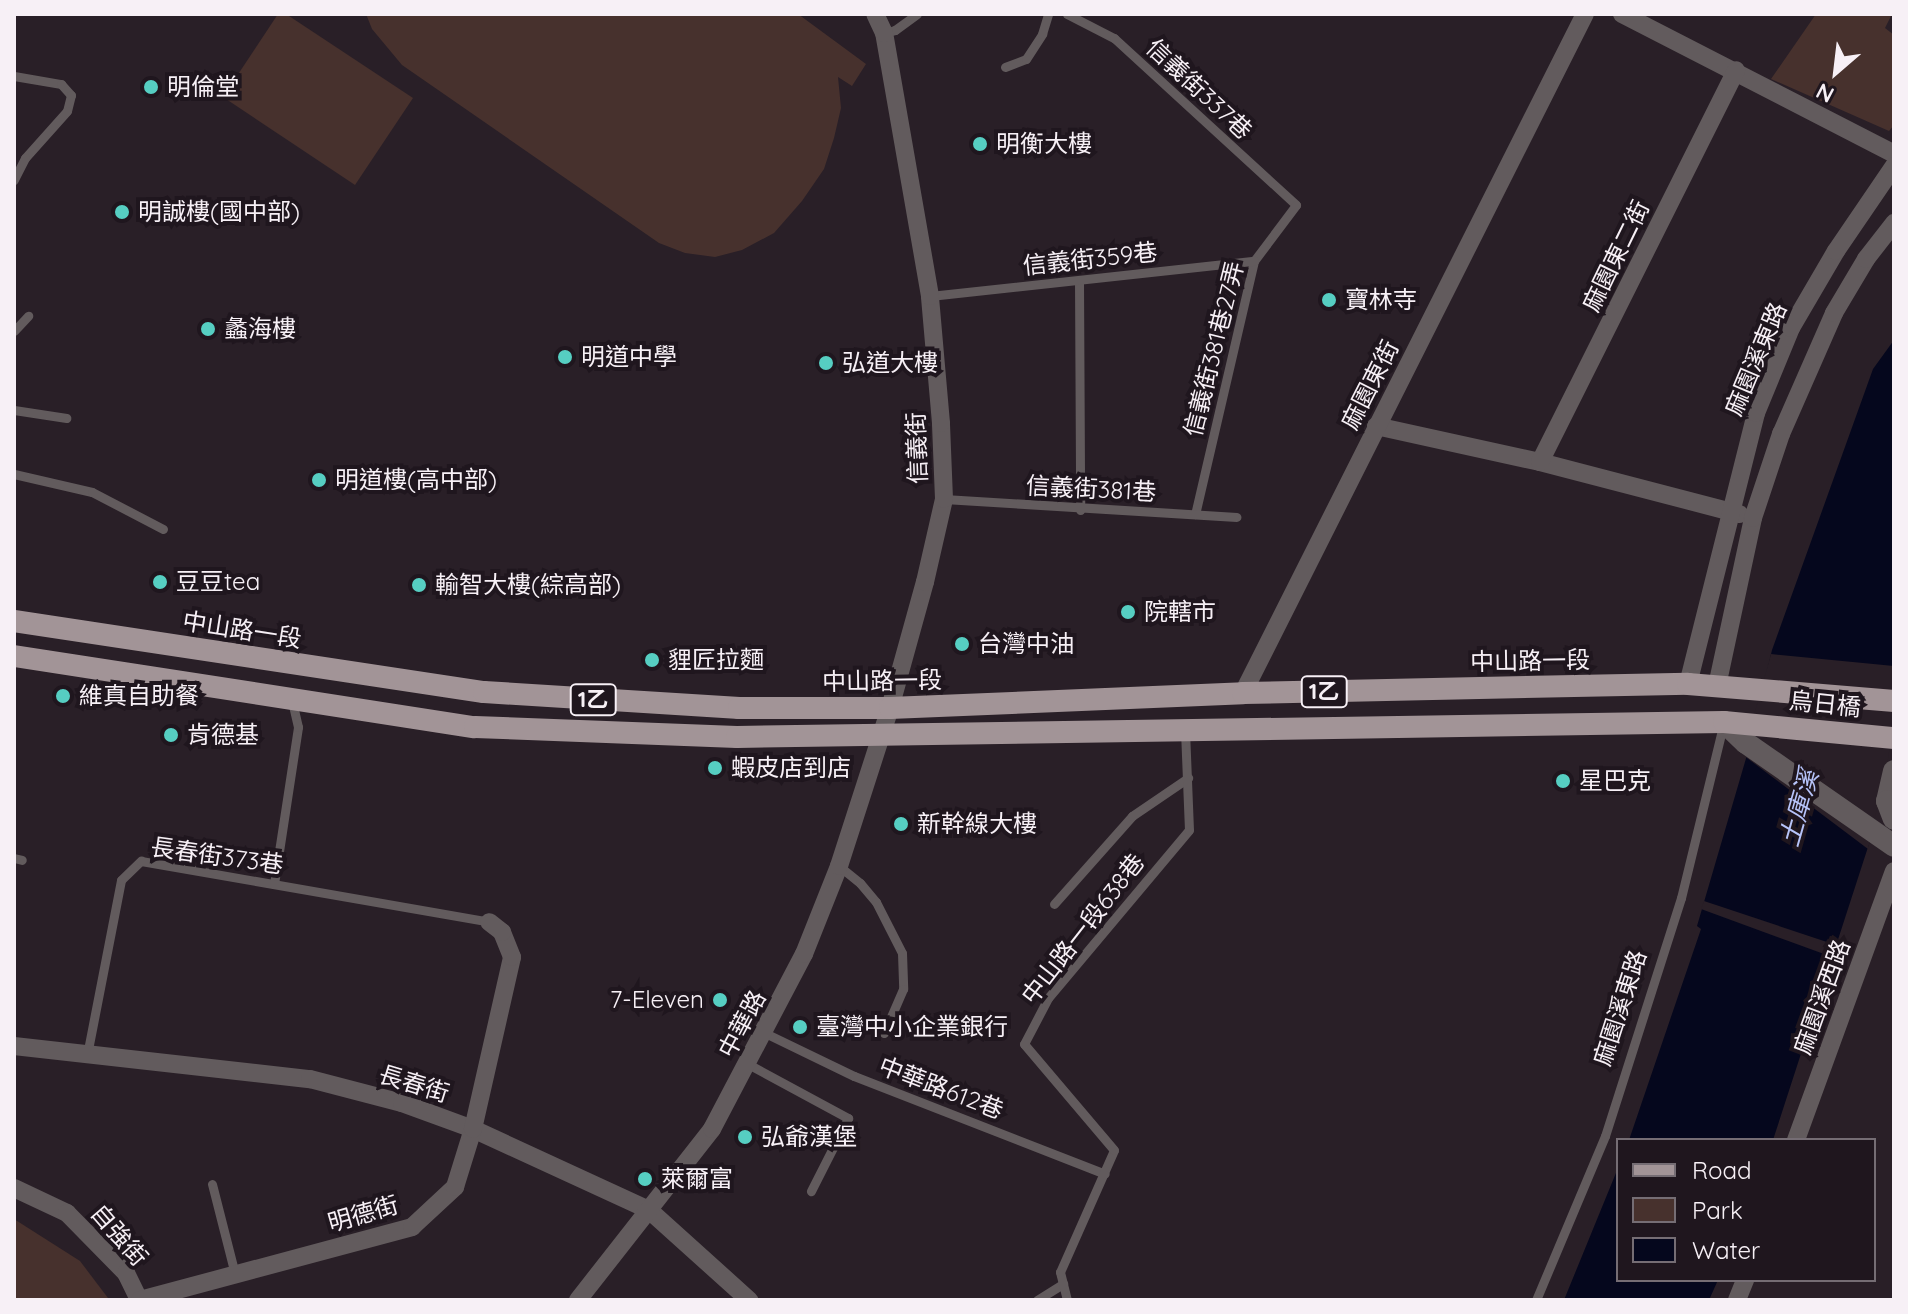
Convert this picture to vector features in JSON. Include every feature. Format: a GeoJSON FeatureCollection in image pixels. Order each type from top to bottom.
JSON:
{"type":"FeatureCollection","features":[{"type":"Feature","properties":{"kind":"main road","name":"中山路一段"},"geometry":{"type":"LineString","coordinates":[[14,621],[484,692],[739,708],[890,708],[1243,693],[1688,684],[1757,688]]}},
{"type":"Feature","properties":{"kind":"main road","name":"1乙"},"geometry":{"type":"LineString","coordinates":[[14,656],[475,727],[737,737],[1724,722],[1748,733]]}},
{"type":"Feature","properties":{"kind":"main road","name":"烏日橋"},"geometry":{"type":"LineString","coordinates":[[1757,688],[1894,701]]}},
{"type":"Feature","properties":{"kind":"main road","name":"烏日橋"},"geometry":{"type":"LineString","coordinates":[[1748,733],[1894,738]]}},
{"type":"Feature","properties":{"kind":"street","name":"信義街"},"geometry":{"type":"LineString","coordinates":[[875,14],[884,33],[930,296],[944,499],[890,708],[880,734]]}},
{"type":"Feature","properties":{"kind":"street","name":"麻園東街"},"geometry":{"type":"LineString","coordinates":[[1243,693],[1585,14]]}},
{"type":"Feature","properties":{"kind":"street"},"geometry":{"type":"LineString","coordinates":[[1622,14],[1894,154]]}},
{"type":"Feature","properties":{"kind":"street","name":"麻園東二街"},"geometry":{"type":"LineString","coordinates":[[1540,462],[1736,70]]}},
{"type":"Feature","properties":{"kind":"street","name":"麻園溪東路"},"geometry":{"type":"LineString","coordinates":[[1688,684],[1756,413],[1791,328],[1836,251],[1894,166]]}},
{"type":"Feature","properties":{"kind":"street"},"geometry":{"type":"LineString","coordinates":[[1717,686],[1753,518],[1806,372],[1866,259],[1894,223]]}},
{"type":"Feature","properties":{"kind":"street"},"geometry":{"type":"LineString","coordinates":[[1376,426],[1540,462],[1753,518]]}},
{"type":"Feature","properties":{"kind":"street"},"geometry":{"type":"LineString","coordinates":[[1748,733],[1894,846]]}},
{"type":"Feature","properties":{"kind":"street","name":"中華路"},"geometry":{"type":"LineString","coordinates":[[578,1300],[712,1129],[765,1033],[804,954],[839,866],[880,734]]}},
{"type":"Feature","properties":{"kind":"street"},"geometry":{"type":"LineString","coordinates":[[1894,771],[1887,801],[1894,819]]}},
{"type":"Feature","properties":{"kind":"street","name":"麻園溪西路"},"geometry":{"type":"LineString","coordinates":[[1797,1138],[1894,871]]}},
{"type":"Feature","properties":{"kind":"street","name":"明德街"},"geometry":{"type":"LineString","coordinates":[[140,1300],[412,1227],[455,1187],[473,1129],[512,957],[502,932],[489,922]]}},
{"type":"Feature","properties":{"kind":"street","name":"長春街"},"geometry":{"type":"LineString","coordinates":[[14,1046],[310,1079],[402,1103],[473,1129],[649,1210],[749,1300]]}},
{"type":"Feature","properties":{"kind":"street","name":"自強街"},"geometry":{"type":"LineString","coordinates":[[14,1188],[67,1213],[126,1273],[140,1300]]}},
{"type":"Feature","properties":{"kind":"lane"},"geometry":{"type":"LineString","coordinates":[[884,33],[895,30],[917,14]]}},
{"type":"Feature","properties":{"kind":"lane"},"geometry":{"type":"LineString","coordinates":[[1005,67],[1026,59],[1042,34],[1048,14]]}},
{"type":"Feature","properties":{"kind":"lane","name":"信義街337巷"},"geometry":{"type":"LineString","coordinates":[[1067,14],[1114,38],[1296,205]]}},
{"type":"Feature","properties":{"kind":"lane"},"geometry":{"type":"LineString","coordinates":[[14,76],[61,84],[71,95],[67,111],[25,158],[14,180]]}},
{"type":"Feature","properties":{"kind":"lane","name":"信義街381巷27弄"},"geometry":{"type":"LineString","coordinates":[[1195,514],[1254,261],[1296,205]]}},
{"type":"Feature","properties":{"kind":"lane","name":"信義街359巷"},"geometry":{"type":"LineString","coordinates":[[930,296],[1254,261]]}},
{"type":"Feature","properties":{"kind":"lane"},"geometry":{"type":"LineString","coordinates":[[1079,281],[1080,510]]}},
{"type":"Feature","properties":{"kind":"lane"},"geometry":{"type":"LineString","coordinates":[[14,331],[28,316]]}},
{"type":"Feature","properties":{"kind":"lane"},"geometry":{"type":"LineString","coordinates":[[14,410],[66,418]]}},
{"type":"Feature","properties":{"kind":"lane"},"geometry":{"type":"LineString","coordinates":[[14,474],[92,492],[163,529]]}},
{"type":"Feature","properties":{"kind":"lane","name":"信義街381巷"},"geometry":{"type":"LineString","coordinates":[[944,499],[1080,510],[1236,517]]}},
{"type":"Feature","properties":{"kind":"lane"},"geometry":{"type":"LineString","coordinates":[[274,884],[298,727],[292,701]]}},
{"type":"Feature","properties":{"kind":"lane","name":"麻園溪東路"},"geometry":{"type":"LineString","coordinates":[[1536,1300],[1605,1136],[1681,898],[1724,722]]}},
{"type":"Feature","properties":{"kind":"lane","name":"中山路一段638巷"},"geometry":{"type":"LineString","coordinates":[[1105,1174],[1114,1150],[1024,1044],[1048,998],[1189,830],[1185,729]]}},
{"type":"Feature","properties":{"kind":"lane"},"geometry":{"type":"LineString","coordinates":[[1054,904],[1132,816],[1188,778]]}},
{"type":"Feature","properties":{"kind":"lane","name":"長春街373巷"},"geometry":{"type":"LineString","coordinates":[[87,1055],[121,880],[141,861],[489,922]]}},
{"type":"Feature","properties":{"kind":"lane"},"geometry":{"type":"LineString","coordinates":[[839,866],[860,883],[876,902],[902,953],[903,989],[884,1033]]}},
{"type":"Feature","properties":{"kind":"lane","name":"中華路612巷"},"geometry":{"type":"LineString","coordinates":[[765,1033],[854,1076],[1105,1174]]}},
{"type":"Feature","properties":{"kind":"lane"},"geometry":{"type":"LineString","coordinates":[[748,1064],[848,1118],[811,1191]]}},
{"type":"Feature","properties":{"kind":"lane"},"geometry":{"type":"LineString","coordinates":[[1067,1300],[1060,1272],[1105,1174]]}},
{"type":"Feature","properties":{"kind":"lane"},"geometry":{"type":"LineString","coordinates":[[212,1184],[235,1274]]}},
{"type":"Feature","properties":{"kind":"lane"},"geometry":{"type":"LineString","coordinates":[[1037,1300],[1063,1284]]}},
{"type":"Feature","properties":{"kind":"green space"},"geometry":{"type":"Polygon","coordinates":[[[278,14],[286,14],[413,98],[355,185],[223,97],[278,14]]]}},
{"type":"Feature","properties":{"kind":"green space"},"geometry":{"type":"Polygon","coordinates":[[[366,14],[798,14],[866,64],[852,86],[838,77],[841,108],[834,138],[824,169],[802,201],[774,233],[742,250],[715,257],[685,253],[659,243],[402,65],[372,29],[366,14]]]}},
{"type":"Feature","properties":{"kind":"green space"},"geometry":{"type":"Polygon","coordinates":[[[1816,14],[1892,14],[1885,28],[1894,35],[1894,125],[1889,131],[1771,79],[1816,14]]]}},
{"type":"Feature","properties":{"kind":"green space"},"geometry":{"type":"Polygon","coordinates":[[[14,1219],[80,1261],[108,1298],[14,1300],[14,1219]]]}},
{"type":"Feature","properties":{"kind":"water","name":"土庫溪"},"geometry":{"type":"Polygon","coordinates":[[[1894,340],[1894,686],[1869,844],[1774,1138],[1630,1138],[1701,929],[1697,926],[1747,755],[1772,650],[1873,369],[1894,340]]]}},
{"type":"Feature","properties":{"kind":"water"},"geometry":{"type":"Polygon","coordinates":[[[1616,1173],[1616,1282],[1717,1282],[1709,1300],[1564,1300],[1616,1173]]]}},
{"type":"Feature","properties":{"kind":"pier"},"geometry":{"type":"Polygon","coordinates":[[[1771,654],[1894,666],[1894,716],[1888,759],[1868,849],[1743,755],[1771,654]]]}},
{"type":"Feature","properties":{"kind":"pier"},"geometry":{"type":"Polygon","coordinates":[[[1704,901],[1839,946],[1835,958],[1701,909],[1704,901]]]}},
{"type":"Feature","properties":{"kind":"place","name":"明倫堂"},"geometry":{"type":"Point","coordinates":[151,87]}},
{"type":"Feature","properties":{"kind":"place","name":"明衡大樓"},"geometry":{"type":"Point","coordinates":[980,144]}},
{"type":"Feature","properties":{"kind":"place","name":"明誠樓(國中部)"},"geometry":{"type":"Point","coordinates":[122,212]}},
{"type":"Feature","properties":{"kind":"place","name":"寶林寺"},"geometry":{"type":"Point","coordinates":[1329,300]}},
{"type":"Feature","properties":{"kind":"place","name":"蠡海樓"},"geometry":{"type":"Point","coordinates":[208,329]}},
{"type":"Feature","properties":{"kind":"place","name":"明道中學"},"geometry":{"type":"Point","coordinates":[565,357]}},
{"type":"Feature","properties":{"kind":"place","name":"弘道大樓"},"geometry":{"type":"Point","coordinates":[826,363]}},
{"type":"Feature","properties":{"kind":"place","name":"明道樓(高中部)"},"geometry":{"type":"Point","coordinates":[319,480]}},
{"type":"Feature","properties":{"kind":"place","name":"豆豆tea"},"geometry":{"type":"Point","coordinates":[160,582]}},
{"type":"Feature","properties":{"kind":"place","name":"輸智大樓(綜高部)"},"geometry":{"type":"Point","coordinates":[419,585]}},
{"type":"Feature","properties":{"kind":"place","name":"院轄市"},"geometry":{"type":"Point","coordinates":[1128,612]}},
{"type":"Feature","properties":{"kind":"place","name":"台灣中油"},"geometry":{"type":"Point","coordinates":[962,644]}},
{"type":"Feature","properties":{"kind":"place","name":"貍匠拉麵"},"geometry":{"type":"Point","coordinates":[652,660]}},
{"type":"Feature","properties":{"kind":"place","name":"維真自助餐"},"geometry":{"type":"Point","coordinates":[63,696]}},
{"type":"Feature","properties":{"kind":"place","name":"肯德基"},"geometry":{"type":"Point","coordinates":[171,735]}},
{"type":"Feature","properties":{"kind":"place","name":"蝦皮店到店"},"geometry":{"type":"Point","coordinates":[715,768]}},
{"type":"Feature","properties":{"kind":"place","name":"星巴克"},"geometry":{"type":"Point","coordinates":[1563,781]}},
{"type":"Feature","properties":{"kind":"place","name":"新幹線大樓"},"geometry":{"type":"Point","coordinates":[901,824]}},
{"type":"Feature","properties":{"kind":"place","name":"7-Eleven"},"geometry":{"type":"Point","coordinates":[720,1000]}},
{"type":"Feature","properties":{"kind":"place","name":"臺灣中小企業銀行"},"geometry":{"type":"Point","coordinates":[800,1027]}},
{"type":"Feature","properties":{"kind":"place","name":"弘爺漢堡"},"geometry":{"type":"Point","coordinates":[745,1137]}},
{"type":"Feature","properties":{"kind":"place","name":"萊爾富"},"geometry":{"type":"Point","coordinates":[645,1179]}}]}
